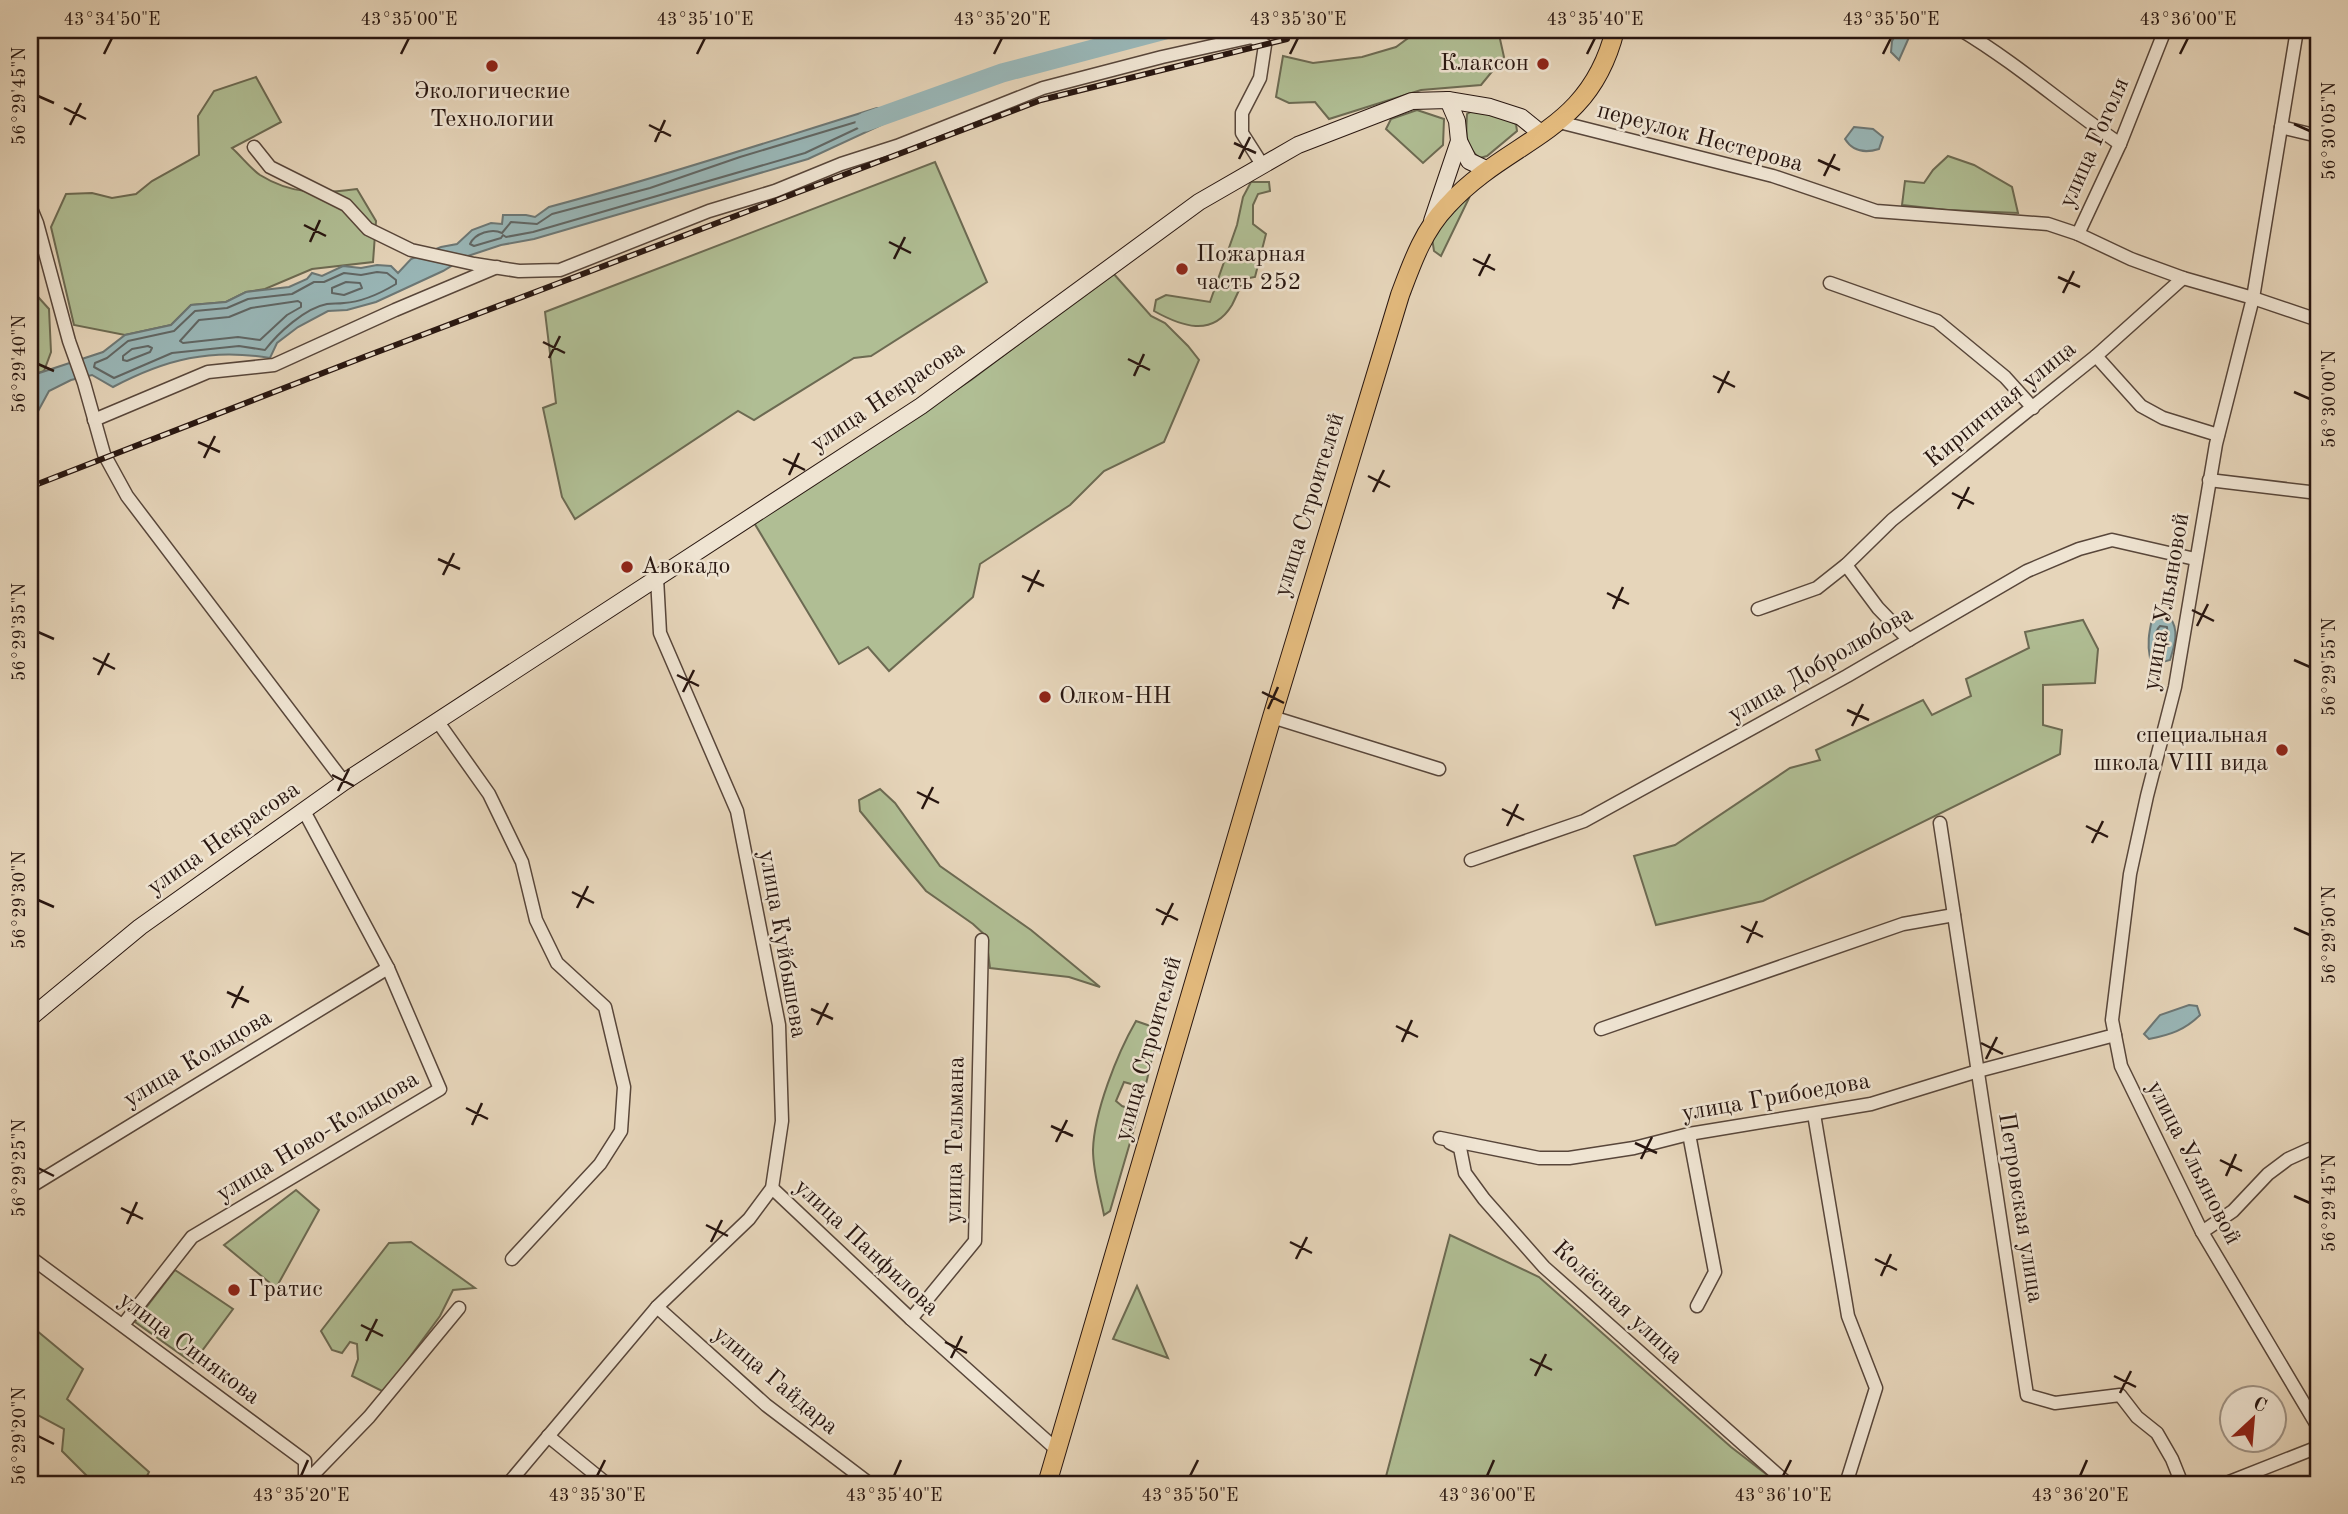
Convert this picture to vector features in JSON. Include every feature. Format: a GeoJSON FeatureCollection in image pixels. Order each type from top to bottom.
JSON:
{"type":"FeatureCollection","features":[{"type":"Feature","properties":{"kind":"main road","name":"улица Строителей"},"geometry":{"type":"LineString","coordinates":[[1047,1484],[1272,717],[1400,295],[1414,258],[1431,224],[1459,193],[1559,122],[1587,95],[1611,46],[1615,30]]}},
{"type":"Feature","properties":{"kind":"street"},"geometry":{"type":"LineString","coordinates":[[1961,30],[2120,144]]}},
{"type":"Feature","properties":{"kind":"street","name":"улица Гоголя"},"geometry":{"type":"LineString","coordinates":[[2078,234],[2120,144],[2165,30]]}},
{"type":"Feature","properties":{"kind":"street","name":"улица Ульяновой"},"geometry":{"type":"LineString","coordinates":[[2297,30],[2253,298],[2218,435],[2175,687],[2130,874],[2112,1020],[2121,1066],[2202,1232],[2318,1427]]}},
{"type":"Feature","properties":{"kind":"street"},"geometry":{"type":"LineString","coordinates":[[254,147],[270,167],[346,205],[368,229],[411,250],[519,271],[560,270],[709,211],[775,191],[841,164],[897,146],[1043,88],[1252,37],[1265,45],[1261,78],[1242,113],[1242,133],[1263,166]]}},
{"type":"Feature","properties":{"kind":"street"},"geometry":{"type":"LineString","coordinates":[[1448,100],[1457,121],[1459,141],[1469,161],[1488,170]]}},
{"type":"Feature","properties":{"kind":"street","name":"улица Некрасова"},"geometry":{"type":"LineString","coordinates":[[30,1018],[140,927],[344,782],[921,406],[1199,202],[1298,145],[1354,121],[1412,101],[1448,100],[1490,107],[1521,117],[1542,134]]}},
{"type":"Feature","properties":{"kind":"street","name":"переулок Нестерова"},"geometry":{"type":"LineString","coordinates":[[1559,122],[1773,176],[1876,211],[2048,224],[2183,278],[2318,320]]}},
{"type":"Feature","properties":{"kind":"street"},"geometry":{"type":"LineString","coordinates":[[2281,127],[2318,136]]}},
{"type":"Feature","properties":{"kind":"street"},"geometry":{"type":"LineString","coordinates":[[1431,224],[1459,141]]}},
{"type":"Feature","properties":{"kind":"street"},"geometry":{"type":"LineString","coordinates":[[30,206],[104,454],[127,496],[344,782]]}},
{"type":"Feature","properties":{"kind":"street"},"geometry":{"type":"LineString","coordinates":[[94,420],[208,372],[274,365],[497,267]]}},
{"type":"Feature","properties":{"kind":"street","name":"Кирпичная улица"},"geometry":{"type":"LineString","coordinates":[[1758,609],[1817,588],[1846,565],[1892,520],[2096,356],[2183,278]]}},
{"type":"Feature","properties":{"kind":"street"},"geometry":{"type":"LineString","coordinates":[[1830,283],[1937,321],[2005,377],[2033,408]]}},
{"type":"Feature","properties":{"kind":"street"},"geometry":{"type":"LineString","coordinates":[[2096,356],[2141,406],[2163,418],[2218,435]]}},
{"type":"Feature","properties":{"kind":"street"},"geometry":{"type":"LineString","coordinates":[[2209,480],[2318,494]]}},
{"type":"Feature","properties":{"kind":"street","name":"улица Добролюбова"},"geometry":{"type":"LineString","coordinates":[[1471,860],[1584,821],[2027,571],[2080,549],[2112,540],[2195,559]]}},
{"type":"Feature","properties":{"kind":"street"},"geometry":{"type":"LineString","coordinates":[[1846,565],[1878,608],[1909,640]]}},
{"type":"Feature","properties":{"kind":"street","name":"улица Куйбышева"},"geometry":{"type":"LineString","coordinates":[[508,1484],[657,1307],[749,1219],[772,1188],[782,1121],[779,1024],[737,811],[660,633],[657,578]]}},
{"type":"Feature","properties":{"kind":"street"},"geometry":{"type":"LineString","coordinates":[[1272,717],[1439,769]]}},
{"type":"Feature","properties":{"kind":"street"},"geometry":{"type":"LineString","coordinates":[[438,722],[489,794],[522,863],[536,920],[557,963],[605,1007],[624,1087],[621,1131],[600,1164],[512,1259]]}},
{"type":"Feature","properties":{"kind":"street","name":"улица Ново-Кольцова"},"geometry":{"type":"LineString","coordinates":[[123,1325],[192,1237],[440,1089],[388,968],[303,811]]}},
{"type":"Feature","properties":{"kind":"street","name":"Петровская улица"},"geometry":{"type":"LineString","coordinates":[[1940,823],[2027,1395],[2055,1403],[2120,1395],[2137,1417],[2157,1433],[2172,1458],[2182,1484]]}},
{"type":"Feature","properties":{"kind":"street"},"geometry":{"type":"LineString","coordinates":[[1601,1029],[1903,924],[1954,915]]}},
{"type":"Feature","properties":{"kind":"street","name":"улица Тельмана"},"geometry":{"type":"LineString","coordinates":[[911,1318],[975,1241],[982,940]]}},
{"type":"Feature","properties":{"kind":"street","name":"улица Кольцова"},"geometry":{"type":"LineString","coordinates":[[30,1187],[388,968]]}},
{"type":"Feature","properties":{"kind":"street","name":"улица Грибоедова"},"geometry":{"type":"LineString","coordinates":[[1440,1138],[1539,1158],[1634,1148],[1689,1134],[1871,1104],[2115,1035]]}},
{"type":"Feature","properties":{"kind":"street"},"geometry":{"type":"LineString","coordinates":[[1814,1114],[1848,1316],[1876,1388],[1846,1484]]}},
{"type":"Feature","properties":{"kind":"street"},"geometry":{"type":"LineString","coordinates":[[1689,1134],[1716,1272],[1698,1306]]}},
{"type":"Feature","properties":{"kind":"street","name":"Колёсная улица"},"geometry":{"type":"LineString","coordinates":[[1440,1138],[1460,1148],[1465,1173],[1484,1199],[1544,1267],[1788,1484]]}},
{"type":"Feature","properties":{"kind":"street"},"geometry":{"type":"LineString","coordinates":[[2202,1232],[2233,1212],[2268,1174],[2288,1159],[2310,1149]]}},
{"type":"Feature","properties":{"kind":"street","name":"улица Панфилова"},"geometry":{"type":"LineString","coordinates":[[772,1188],[1057,1450]]}},
{"type":"Feature","properties":{"kind":"street","name":"улица Синякова"},"geometry":{"type":"LineString","coordinates":[[30,1256],[305,1461],[305,1483]]}},
{"type":"Feature","properties":{"kind":"street","name":"улица Гайдара"},"geometry":{"type":"LineString","coordinates":[[657,1307],[766,1405],[870,1484]]}},
{"type":"Feature","properties":{"kind":"street"},"geometry":{"type":"LineString","coordinates":[[305,1483],[369,1417],[459,1308]]}},
{"type":"Feature","properties":{"kind":"street"},"geometry":{"type":"LineString","coordinates":[[548,1436],[607,1484]]}},
{"type":"Feature","properties":{"kind":"street"},"geometry":{"type":"LineString","coordinates":[[2224,1484],[2318,1447]]}},
{"type":"Feature","properties":{"kind":"green space"},"geometry":{"type":"Polygon","coordinates":[[[1419,30],[1498,30],[1504,57],[1481,85],[1421,90],[1329,119],[1315,102],[1289,103],[1276,97],[1283,56],[1313,63],[1362,57],[1396,47],[1419,30]]]}},
{"type":"Feature","properties":{"kind":"green space"},"geometry":{"type":"Polygon","coordinates":[[[256,77],[281,122],[232,148],[260,175],[295,190],[331,192],[357,189],[376,221],[373,262],[312,269],[265,289],[246,292],[226,302],[191,305],[171,325],[125,335],[74,325],[51,227],[66,194],[92,193],[112,198],[136,194],[152,181],[199,155],[198,116],[214,91],[256,77]]]}},
{"type":"Feature","properties":{"kind":"green space"},"geometry":{"type":"Polygon","coordinates":[[[1417,110],[1444,119],[1443,145],[1423,163],[1386,129],[1391,119],[1417,110]]]}},
{"type":"Feature","properties":{"kind":"green space"},"geometry":{"type":"Polygon","coordinates":[[[1474,110],[1497,115],[1516,124],[1517,131],[1487,156],[1480,158],[1471,149],[1467,139],[1467,114],[1474,110]]]}},
{"type":"Feature","properties":{"kind":"green space"},"geometry":{"type":"Polygon","coordinates":[[[1948,156],[1974,165],[2012,187],[2018,213],[1902,205],[1905,181],[1924,183],[1948,156]]]}},
{"type":"Feature","properties":{"kind":"green space"},"geometry":{"type":"Polygon","coordinates":[[[935,162],[987,282],[871,356],[854,358],[754,420],[738,411],[575,519],[562,497],[543,408],[556,403],[545,312],[935,162]]]}},
{"type":"Feature","properties":{"kind":"green space"},"geometry":{"type":"Polygon","coordinates":[[[1251,182],[1269,182],[1270,191],[1258,194],[1253,205],[1253,224],[1266,234],[1255,277],[1244,279],[1232,305],[1215,322],[1196,326],[1175,321],[1154,311],[1156,300],[1166,295],[1210,302],[1237,225],[1243,197],[1251,182]]]}},
{"type":"Feature","properties":{"kind":"green space"},"geometry":{"type":"Polygon","coordinates":[[[1469,198],[1441,256],[1434,251],[1432,238],[1462,199],[1469,198]]]}},
{"type":"Feature","properties":{"kind":"green space"},"geometry":{"type":"Polygon","coordinates":[[[1113,273],[1151,316],[1165,323],[1199,360],[1164,442],[1104,471],[1070,505],[980,564],[973,597],[889,671],[868,647],[839,664],[753,521],[828,475],[971,380],[1113,273]]]}},
{"type":"Feature","properties":{"kind":"green space"},"geometry":{"type":"Polygon","coordinates":[[[30,288],[49,309],[51,352],[44,371],[30,376],[30,288]]]}},
{"type":"Feature","properties":{"kind":"green space"},"geometry":{"type":"Polygon","coordinates":[[[2083,620],[2098,649],[2095,683],[2043,685],[2043,725],[2062,730],[2060,754],[1763,901],[1656,925],[1634,856],[1675,845],[1790,768],[1820,760],[1816,750],[1923,700],[1932,715],[1971,696],[1966,679],[2029,648],[2025,632],[2083,620]]]}},
{"type":"Feature","properties":{"kind":"green space"},"geometry":{"type":"Polygon","coordinates":[[[880,789],[895,803],[940,866],[1031,930],[1100,987],[1069,977],[990,968],[986,936],[926,891],[860,811],[859,800],[880,789]]]}},
{"type":"Feature","properties":{"kind":"green space"},"geometry":{"type":"Polygon","coordinates":[[[1136,1021],[1159,1029],[1145,1088],[1124,1082],[1116,1101],[1139,1112],[1110,1211],[1104,1215],[1094,1166],[1094,1135],[1108,1084],[1136,1021]]]}},
{"type":"Feature","properties":{"kind":"green space"},"geometry":{"type":"Polygon","coordinates":[[[296,1190],[319,1210],[276,1288],[224,1245],[296,1190]]]}},
{"type":"Feature","properties":{"kind":"green space"},"geometry":{"type":"Polygon","coordinates":[[[1450,1235],[1539,1277],[1731,1447],[1779,1484],[1384,1484],[1450,1235]]]}},
{"type":"Feature","properties":{"kind":"green space"},"geometry":{"type":"Polygon","coordinates":[[[411,1242],[475,1288],[453,1290],[440,1316],[384,1392],[352,1376],[358,1359],[357,1344],[350,1342],[342,1353],[332,1350],[321,1331],[389,1243],[411,1242]]]}},
{"type":"Feature","properties":{"kind":"green space"},"geometry":{"type":"Polygon","coordinates":[[[175,1270],[233,1309],[193,1363],[135,1322],[175,1270]]]}},
{"type":"Feature","properties":{"kind":"green space"},"geometry":{"type":"Polygon","coordinates":[[[1137,1286],[1168,1358],[1113,1339],[1137,1286]]]}},
{"type":"Feature","properties":{"kind":"green space"},"geometry":{"type":"Polygon","coordinates":[[[30,1325],[83,1369],[67,1399],[149,1472],[143,1484],[83,1484],[87,1476],[62,1451],[64,1429],[30,1411],[30,1325]]]}},
{"type":"Feature","properties":{"kind":"water"},"geometry":{"type":"Polygon","coordinates":[[[1898,31],[1910,35],[1899,60],[1891,52],[1892,41],[1898,31]]]}},
{"type":"Feature","properties":{"kind":"water"},"geometry":{"type":"Polygon","coordinates":[[[877,108],[888,108],[890,121],[808,159],[534,239],[501,245],[468,256],[443,271],[376,302],[347,310],[328,311],[298,327],[277,343],[270,358],[228,354],[189,358],[152,369],[113,387],[92,375],[71,380],[49,391],[30,426],[30,376],[103,352],[125,335],[171,325],[191,305],[226,302],[246,292],[289,287],[307,279],[312,273],[322,276],[343,266],[391,266],[398,273],[411,259],[441,247],[457,244],[472,230],[491,223],[502,224],[503,215],[535,217],[549,207],[877,108]]]}},
{"type":"Feature","properties":{"kind":"water"},"geometry":{"type":"Polygon","coordinates":[[[1854,127],[1873,129],[1883,137],[1879,149],[1865,151],[1852,147],[1845,139],[1854,127]]]}},
{"type":"Feature","properties":{"kind":"water"},"geometry":{"type":"Polygon","coordinates":[[[2170,618],[2175,628],[2173,650],[2170,660],[2159,663],[2150,658],[2149,653],[2152,619],[2170,618]]]}},
{"type":"Feature","properties":{"kind":"water"},"geometry":{"type":"Polygon","coordinates":[[[2189,1005],[2197,1006],[2200,1015],[2189,1025],[2149,1039],[2144,1034],[2160,1015],[2189,1005]]]}},
{"type":"Feature","properties":{"kind":"waterway"},"geometry":{"type":"LineString","coordinates":[[865,122],[1002,73],[1165,30]]}},
{"type":"Feature","properties":{"kind":"railway"},"geometry":{"type":"LineString","coordinates":[[30,487],[1041,100],[1287,39]]}},
{"type":"Feature","properties":{"kind":"place","name":"Клаксон"},"geometry":{"type":"Point","coordinates":[1543,64]}},
{"type":"Feature","properties":{"kind":"place","name":"Экологические Технологии"},"geometry":{"type":"Point","coordinates":[492,66]}},
{"type":"Feature","properties":{"kind":"place","name":"Пожарная часть 252"},"geometry":{"type":"Point","coordinates":[1182,269]}},
{"type":"Feature","properties":{"kind":"place","name":"Авокадо"},"geometry":{"type":"Point","coordinates":[627,567]}},
{"type":"Feature","properties":{"kind":"place","name":"Олком-НН"},"geometry":{"type":"Point","coordinates":[1045,697]}},
{"type":"Feature","properties":{"kind":"place","name":"специальная школа VIII вида"},"geometry":{"type":"Point","coordinates":[2282,750]}},
{"type":"Feature","properties":{"kind":"place","name":"Гратис"},"geometry":{"type":"Point","coordinates":[234,1290]}}]}
